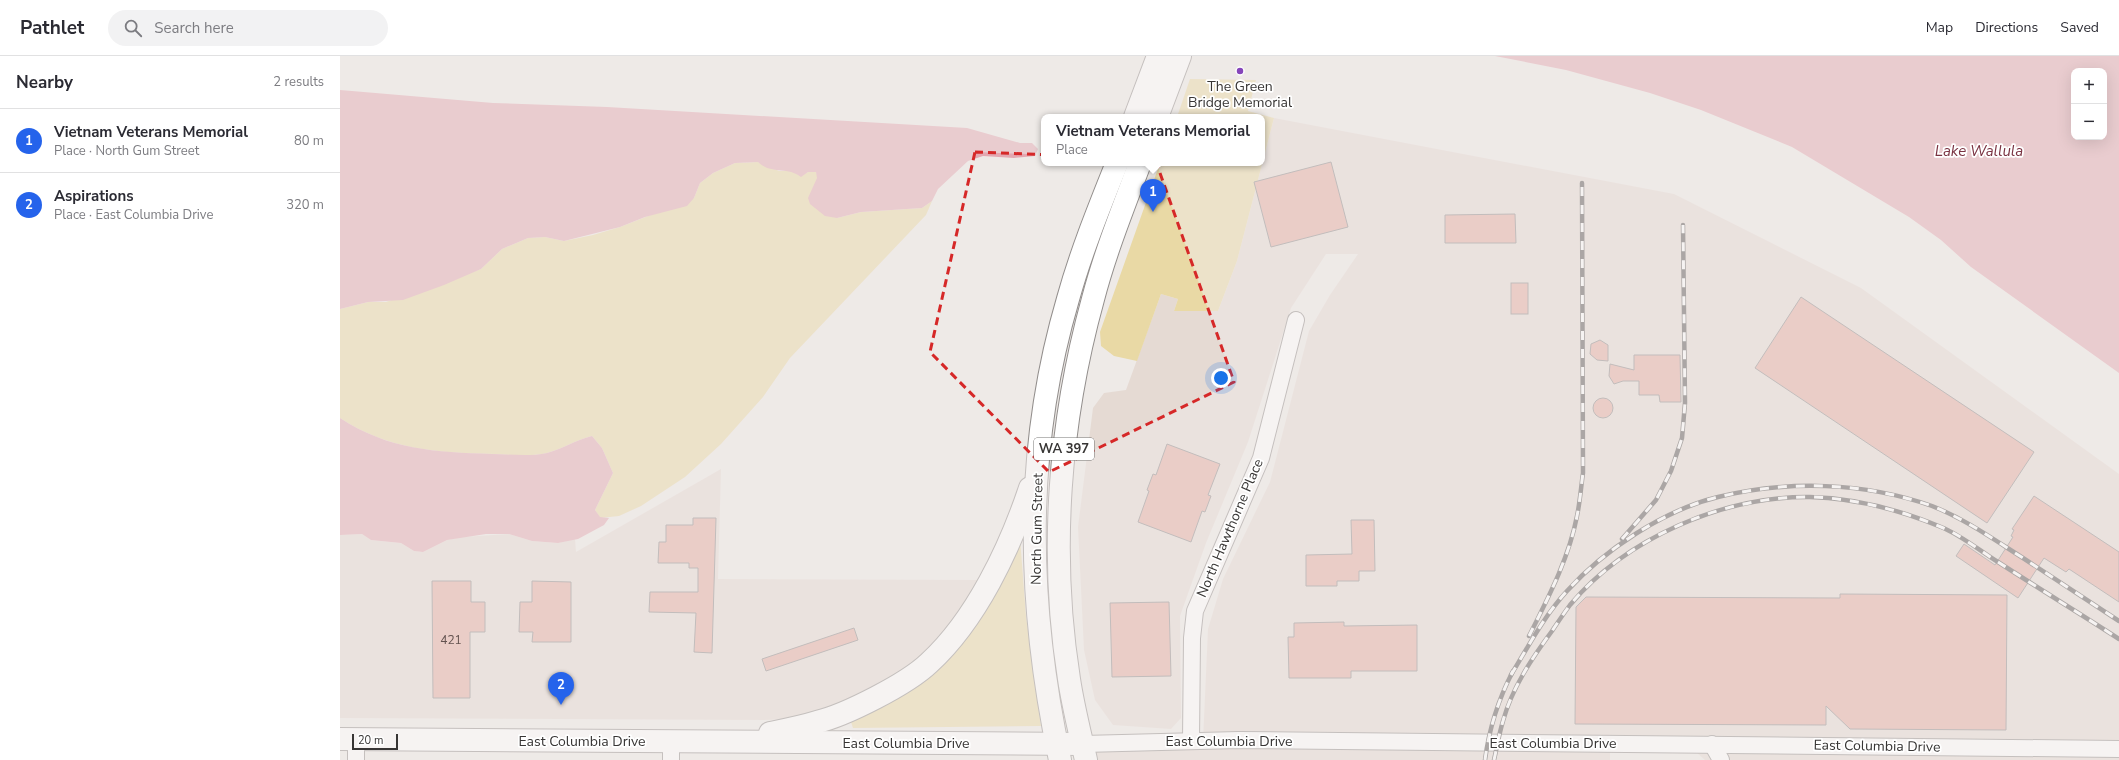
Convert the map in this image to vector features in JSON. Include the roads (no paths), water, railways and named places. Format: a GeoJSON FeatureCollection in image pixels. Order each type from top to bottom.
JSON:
{"type":"FeatureCollection","features":[{"type":"Feature","properties":{"kind":"main road"},"geometry":{"type":"LineString","coordinates":[[1157,114],[1156,89],[1158,56]]}},
{"type":"Feature","properties":{"kind":"main road"},"geometry":{"type":"LineString","coordinates":[[1137,114],[1180,56]]}},
{"type":"Feature","properties":{"kind":"main road","name":"North Gum Street"},"geometry":{"type":"LineString","coordinates":[[1058,752],[1045,685],[1036,601],[1034,546],[1038,462],[1050,378],[1068,300],[1085,245],[1116,166]]}},
{"type":"Feature","properties":{"kind":"main road","name":"North Gum Street"},"geometry":{"type":"LineString","coordinates":[[1084,752],[1069,678],[1060,598],[1059,529],[1063,460],[1070,404],[1086,323],[1110,245],[1139,166]]}},
{"type":"Feature","properties":{"kind":"main road"},"geometry":{"type":"LineString","coordinates":[[733,741],[819,722],[895,687],[928,664],[950,642],[972,610],[996,567],[1023,509],[1038,462]]}},
{"type":"Feature","properties":{"kind":"main road","name":"East Columbia Drive"},"geometry":{"type":"LineString","coordinates":[[351,746],[670,751],[733,741],[1084,752]]}},
{"type":"Feature","properties":{"kind":"street","name":"North Hawthorne Place"},"geometry":{"type":"LineString","coordinates":[[1191,740],[1192,638],[1195,611],[1261,458],[1296,320]]}},
{"type":"Feature","properties":{"kind":"street","name":"East Columbia Drive"},"geometry":{"type":"LineString","coordinates":[[1084,752],[1191,740],[1712,744],[1929,753],[2119,749]]}},
{"type":"Feature","properties":{"kind":"street"},"geometry":{"type":"LineString","coordinates":[[1712,744],[1721,760]]}},
{"type":"Feature","properties":{"kind":"water","name":"Lake Wallula"},"geometry":{"type":"Polygon","coordinates":[[[1495,56],[2119,56],[2119,373],[1971,267],[1941,240],[1909,217],[1792,147],[1701,110],[1650,93],[1566,70],[1495,56]]]}},
{"type":"Feature","properties":{"kind":"water"},"geometry":{"type":"Polygon","coordinates":[[[340,90],[493,103],[607,107],[967,128],[1020,143],[1032,143],[1038,149],[1035,156],[1014,158],[983,156],[968,161],[938,189],[932,201],[922,208],[861,212],[837,218],[825,216],[810,204],[808,198],[817,178],[816,172],[808,172],[801,177],[790,172],[768,168],[758,162],[735,163],[713,173],[700,183],[694,198],[687,206],[645,217],[620,227],[564,241],[545,237],[528,238],[502,249],[481,269],[444,285],[403,300],[368,302],[340,309],[340,90]]]}},
{"type":"Feature","properties":{"kind":"water"},"geometry":{"type":"Polygon","coordinates":[[[340,418],[358,429],[395,443],[451,452],[533,455],[547,453],[592,436],[602,448],[613,473],[595,510],[600,517],[609,518],[604,525],[578,539],[558,543],[532,541],[509,534],[486,534],[447,540],[423,552],[414,551],[401,543],[371,540],[362,534],[340,535],[340,418]]]}},
{"type":"Feature","properties":{"kind":"railway"},"geometry":{"type":"LineString","coordinates":[[1529,636],[1557,578],[1569,547],[1578,511],[1583,473],[1582,183]]}},
{"type":"Feature","properties":{"kind":"railway"},"geometry":{"type":"LineString","coordinates":[[1622,539],[1656,500],[1671,471],[1682,438],[1685,403],[1683,225]]}},
{"type":"Feature","properties":{"kind":"railway"},"geometry":{"type":"LineString","coordinates":[[1511,675],[1537,632],[1567,591],[1599,561],[1617,547],[1636,534],[1677,511],[1718,497],[1771,488],[1799,486],[1853,488],[1880,492],[1932,506],[1979,530],[2119,621]]}},
{"type":"Feature","properties":{"kind":"railway"},"geometry":{"type":"LineString","coordinates":[[1494,760],[1500,731],[1507,709],[1523,674],[1570,605],[1593,581],[1619,560],[1648,541],[1678,526],[1711,513],[1744,504],[1777,499],[1810,497],[1827,498],[1860,502],[1909,515],[1948,530],[2119,639]]}},
{"type":"Feature","properties":{"kind":"railway"},"geometry":{"type":"LineString","coordinates":[[1485,760],[1495,714],[1513,671]]}},
{"type":"Feature","properties":{"kind":"place","name":"The Green Bridge Memorial"},"geometry":{"type":"Point","coordinates":[1240,71]}},
{"type":"Feature","properties":{"kind":"place","name":"Vietnam Veterans Memorial"},"geometry":{"type":"Point","coordinates":[1153,212]}},
{"type":"Feature","properties":{"kind":"place","name":"Aspirations"},"geometry":{"type":"Point","coordinates":[561,705]}}]}
